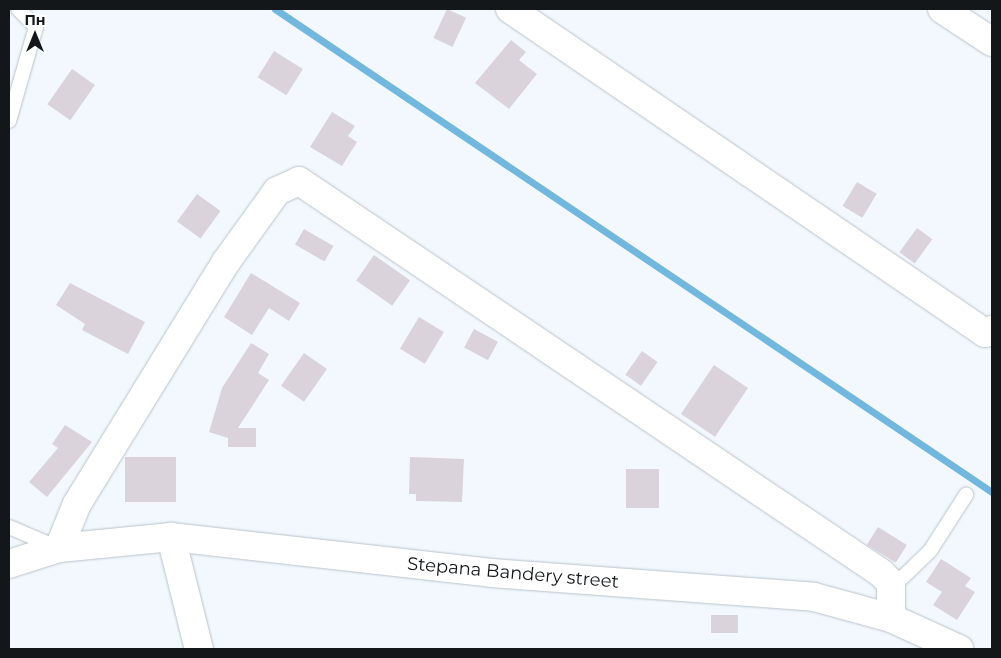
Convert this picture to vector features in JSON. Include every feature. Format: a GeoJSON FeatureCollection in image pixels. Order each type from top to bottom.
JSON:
{"type":"FeatureCollection","features":[{"type":"Feature","properties":{"kind":"street"},"geometry":{"type":"LineString","coordinates":[[510,9],[985,333],[992,330]]}},
{"type":"Feature","properties":{"kind":"street"},"geometry":{"type":"LineString","coordinates":[[942,9],[992,42]]}},
{"type":"Feature","properties":{"kind":"street"},"geometry":{"type":"LineString","coordinates":[[59,548],[76,504],[226,262],[277,191],[299,181],[828,536],[891,583],[892,618]]}},
{"type":"Feature","properties":{"kind":"street"},"geometry":{"type":"LineString","coordinates":[[171,536],[199,649]]}},
{"type":"Feature","properties":{"kind":"street","name":"Stepana Bandery street"},"geometry":{"type":"LineString","coordinates":[[9,564],[59,548],[171,536],[491,573],[814,598],[892,618],[959,649]]}},
{"type":"Feature","properties":{"kind":"lane"},"geometry":{"type":"LineString","coordinates":[[9,120],[36,27],[18,9]]}},
{"type":"Feature","properties":{"kind":"lane"},"geometry":{"type":"LineString","coordinates":[[891,583],[903,577],[930,551],[966,495]]}},
{"type":"Feature","properties":{"kind":"lane"},"geometry":{"type":"LineString","coordinates":[[9,527],[59,548]]}},
{"type":"Feature","properties":{"kind":"building"},"geometry":{"type":"Polygon","coordinates":[[[447,9],[466,18],[453,47],[433,38],[447,9]]]}},
{"type":"Feature","properties":{"kind":"building"},"geometry":{"type":"Polygon","coordinates":[[[511,40],[526,52],[519,60],[537,74],[509,109],[475,83],[511,40]]]}},
{"type":"Feature","properties":{"kind":"building"},"geometry":{"type":"Polygon","coordinates":[[[274,51],[303,69],[286,95],[258,77],[274,51]]]}},
{"type":"Feature","properties":{"kind":"building"},"geometry":{"type":"Polygon","coordinates":[[[72,69],[95,85],[70,120],[47,104],[72,69]]]}},
{"type":"Feature","properties":{"kind":"building"},"geometry":{"type":"Polygon","coordinates":[[[332,112],[355,126],[348,136],[357,142],[342,166],[310,147],[332,112]]]}},
{"type":"Feature","properties":{"kind":"building"},"geometry":{"type":"Polygon","coordinates":[[[857,182],[877,194],[862,218],[843,206],[857,182]]]}},
{"type":"Feature","properties":{"kind":"building"},"geometry":{"type":"Polygon","coordinates":[[[197,194],[220,211],[200,239],[177,222],[197,194]]]}},
{"type":"Feature","properties":{"kind":"building"},"geometry":{"type":"Polygon","coordinates":[[[917,228],[932,239],[915,263],[899,252],[917,228]]]}},
{"type":"Feature","properties":{"kind":"building"},"geometry":{"type":"Polygon","coordinates":[[[304,229],[333,246],[324,262],[295,245],[304,229]]]}},
{"type":"Feature","properties":{"kind":"building"},"geometry":{"type":"Polygon","coordinates":[[[374,255],[410,280],[392,306],[356,280],[374,255]]]}},
{"type":"Feature","properties":{"kind":"building"},"geometry":{"type":"Polygon","coordinates":[[[251,273],[300,303],[289,321],[269,308],[252,335],[224,317],[251,273]]]}},
{"type":"Feature","properties":{"kind":"building"},"geometry":{"type":"Polygon","coordinates":[[[70,283],[145,322],[128,354],[82,330],[85,324],[56,305],[70,283]]]}},
{"type":"Feature","properties":{"kind":"building"},"geometry":{"type":"Polygon","coordinates":[[[419,317],[444,332],[425,364],[400,349],[419,317]]]}},
{"type":"Feature","properties":{"kind":"building"},"geometry":{"type":"Polygon","coordinates":[[[474,329],[498,342],[488,360],[464,348],[474,329]]]}},
{"type":"Feature","properties":{"kind":"building"},"geometry":{"type":"Polygon","coordinates":[[[251,343],[269,354],[258,373],[269,380],[238,428],[256,428],[256,447],[228,447],[228,438],[209,432],[222,388],[251,343]]]}},
{"type":"Feature","properties":{"kind":"building"},"geometry":{"type":"Polygon","coordinates":[[[642,351],[658,362],[641,386],[625,375],[642,351]]]}},
{"type":"Feature","properties":{"kind":"building"},"geometry":{"type":"Polygon","coordinates":[[[304,353],[327,369],[304,402],[281,386],[304,353]]]}},
{"type":"Feature","properties":{"kind":"building"},"geometry":{"type":"Polygon","coordinates":[[[714,365],[748,388],[715,437],[681,414],[714,365]]]}},
{"type":"Feature","properties":{"kind":"building"},"geometry":{"type":"Polygon","coordinates":[[[65,425],[92,442],[47,497],[29,482],[58,448],[52,444],[65,425]]]}},
{"type":"Feature","properties":{"kind":"building"},"geometry":{"type":"Polygon","coordinates":[[[125,457],[176,457],[176,502],[125,502],[125,457]]]}},
{"type":"Feature","properties":{"kind":"building"},"geometry":{"type":"Polygon","coordinates":[[[410,457],[464,459],[462,502],[416,501],[416,494],[409,494],[410,457]]]}},
{"type":"Feature","properties":{"kind":"building"},"geometry":{"type":"Polygon","coordinates":[[[626,469],[659,469],[659,508],[626,508],[626,469]]]}},
{"type":"Feature","properties":{"kind":"building"},"geometry":{"type":"Polygon","coordinates":[[[878,527],[907,545],[896,563],[867,545],[878,527]]]}},
{"type":"Feature","properties":{"kind":"building"},"geometry":{"type":"Polygon","coordinates":[[[941,559],[971,578],[965,586],[975,592],[957,620],[933,605],[942,592],[926,582],[941,559]]]}},
{"type":"Feature","properties":{"kind":"building"},"geometry":{"type":"Polygon","coordinates":[[[711,615],[738,615],[738,633],[711,633],[711,615]]]}},
{"type":"Feature","properties":{"kind":"waterway"},"geometry":{"type":"LineString","coordinates":[[275,9],[992,492]]}}]}
